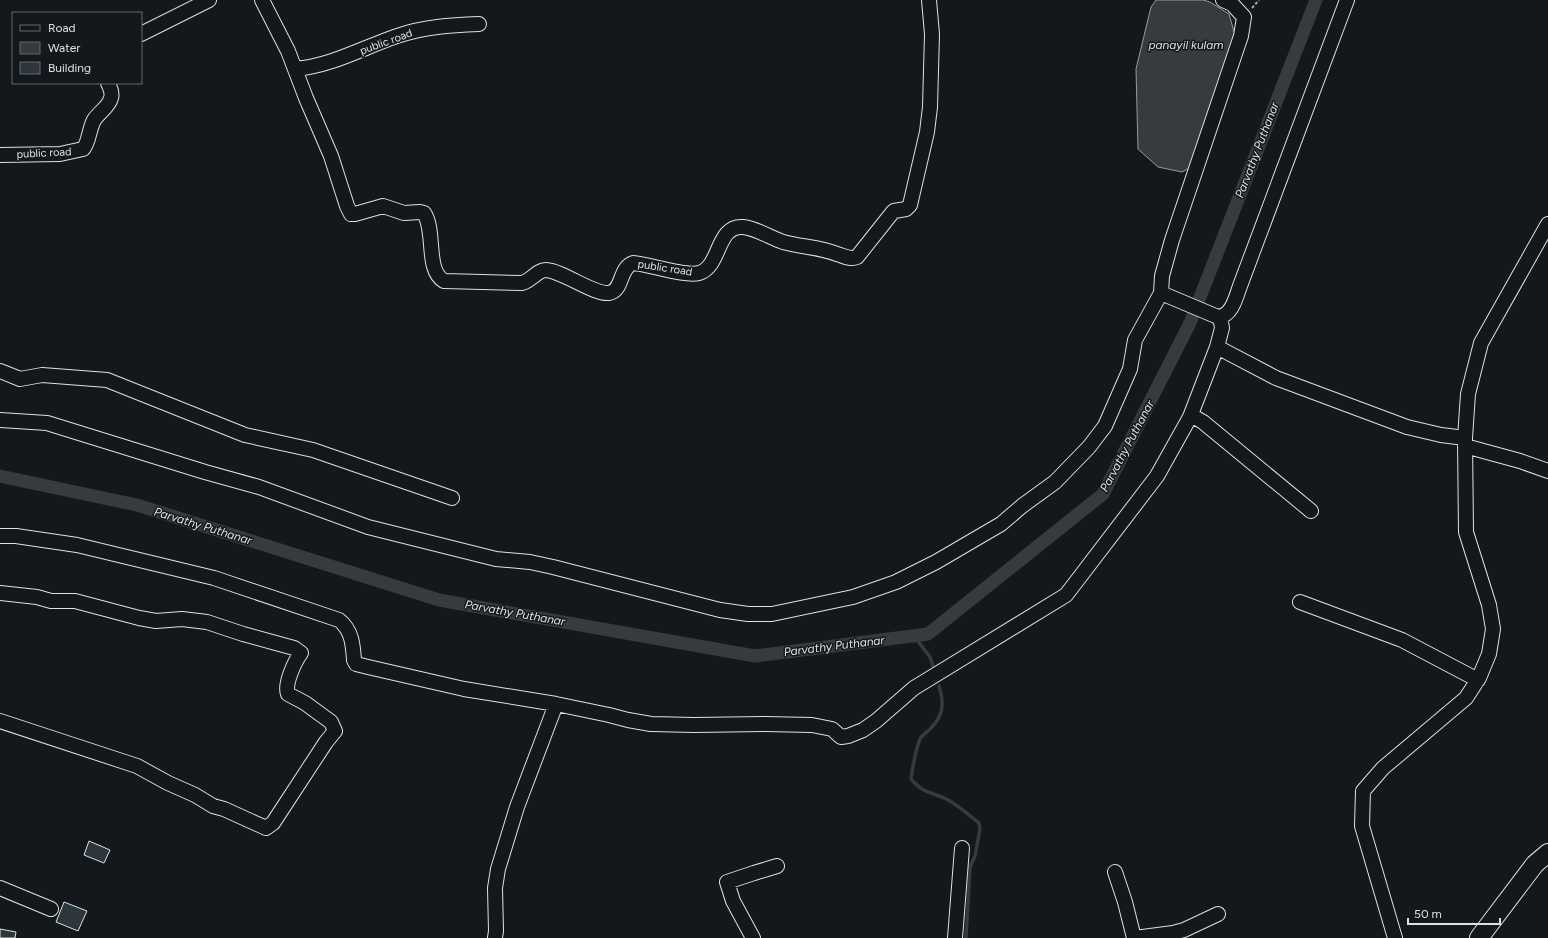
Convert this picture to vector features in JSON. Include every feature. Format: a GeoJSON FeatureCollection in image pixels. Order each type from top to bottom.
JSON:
{"type":"FeatureCollection","features":[{"type":"Feature","properties":{"kind":"main road"},"geometry":{"type":"LineString","coordinates":[[1478,938],[1535,864],[1548,853]]}},
{"type":"Feature","properties":{"kind":"street"},"geometry":{"type":"LineString","coordinates":[[142,34],[209,0]]}},
{"type":"Feature","properties":{"kind":"street"},"geometry":{"type":"LineString","coordinates":[[262,0],[281,35],[294,69]]}},
{"type":"Feature","properties":{"kind":"street","name":"public road"},"geometry":{"type":"LineString","coordinates":[[479,24],[437,27],[412,32],[334,61],[317,66],[294,69],[331,156],[351,214],[381,206],[404,213],[424,213],[430,232],[435,270],[439,278],[448,282],[474,281],[522,283],[531,279],[539,272],[548,270],[599,291],[611,292],[617,288],[626,267],[632,263],[688,273],[699,273],[703,271],[709,266],[729,232],[734,228],[739,227],[749,228],[789,243],[819,248],[853,259],[859,256],[892,213],[894,211],[906,209],[910,204],[930,114],[932,34],[929,0]]}},
{"type":"Feature","properties":{"kind":"street"},"geometry":{"type":"LineString","coordinates":[[0,420],[47,423],[258,487],[368,527],[420,541],[496,560],[530,562],[545,565],[720,610],[748,614],[772,614],[853,597],[896,582],[936,562],[1001,524],[1022,506],[1055,482],[1089,447],[1105,426],[1130,369],[1135,340],[1166,296],[1162,276],[1172,240],[1241,36],[1244,17],[1232,4],[1223,0]]}},
{"type":"Feature","properties":{"kind":"street"},"geometry":{"type":"LineString","coordinates":[[1218,317],[1225,315],[1230,310],[1240,286],[1347,0]]}},
{"type":"Feature","properties":{"kind":"street","name":"public road"},"geometry":{"type":"LineString","coordinates":[[0,155],[60,154],[83,149],[87,144],[90,129],[94,121],[110,100],[112,92],[108,84]]}},
{"type":"Feature","properties":{"kind":"street"},"geometry":{"type":"LineString","coordinates":[[1395,938],[1362,826],[1363,791],[1382,768],[1466,698],[1478,680],[1489,654],[1493,629],[1490,605],[1466,532],[1465,442],[1468,394],[1481,343],[1548,226]]}},
{"type":"Feature","properties":{"kind":"street"},"geometry":{"type":"LineString","coordinates":[[0,536],[16,536],[77,545],[214,578],[340,620],[348,629],[350,634],[356,664],[464,689],[556,704],[651,724],[812,725],[832,729],[844,738],[876,721],[914,688],[1066,595],[1158,476],[1190,417],[1217,347],[1222,328],[1218,317],[1166,296]]}},
{"type":"Feature","properties":{"kind":"street"},"geometry":{"type":"LineString","coordinates":[[1217,347],[1276,378],[1399,424],[1465,442],[1548,471]]}},
{"type":"Feature","properties":{"kind":"street"},"geometry":{"type":"LineString","coordinates":[[0,371],[20,379],[42,375],[107,380],[245,435],[313,450],[452,498]]}},
{"type":"Feature","properties":{"kind":"street"},"geometry":{"type":"LineString","coordinates":[[1190,417],[1196,418],[1203,422],[1311,511]]}},
{"type":"Feature","properties":{"kind":"street"},"geometry":{"type":"LineString","coordinates":[[0,593],[52,600],[75,601],[138,618],[156,621],[182,619],[207,622],[294,648],[301,653],[294,665],[286,691],[288,694],[331,722],[335,731],[326,742],[273,824],[266,828],[224,808],[213,806],[195,795],[168,783],[137,766],[0,721]]}},
{"type":"Feature","properties":{"kind":"street"},"geometry":{"type":"LineString","coordinates":[[1300,602],[1402,640],[1478,680]]}},
{"type":"Feature","properties":{"kind":"street"},"geometry":{"type":"LineString","coordinates":[[495,938],[495,888],[498,869],[510,826],[556,704]]}},
{"type":"Feature","properties":{"kind":"street"},"geometry":{"type":"LineString","coordinates":[[955,938],[962,848]]}},
{"type":"Feature","properties":{"kind":"street"},"geometry":{"type":"LineString","coordinates":[[753,938],[733,901],[727,882],[754,872],[777,866]]}},
{"type":"Feature","properties":{"kind":"street"},"geometry":{"type":"LineString","coordinates":[[1115,872],[1125,902],[1134,938],[1173,933],[1184,930],[1218,914]]}},
{"type":"Feature","properties":{"kind":"street"},"geometry":{"type":"LineString","coordinates":[[0,888],[52,909]]}},
{"type":"Feature","properties":{"kind":"water","name":"panayil kulam"},"geometry":{"type":"Polygon","coordinates":[[[1156,0],[1203,0],[1210,2],[1229,14],[1235,35],[1197,164],[1182,172],[1158,167],[1138,149],[1136,69],[1151,7],[1156,0]]]}},
{"type":"Feature","properties":{"kind":"building"},"geometry":{"type":"Polygon","coordinates":[[[89,841],[110,850],[104,863],[84,855],[89,841]]]}},
{"type":"Feature","properties":{"kind":"building"},"geometry":{"type":"Polygon","coordinates":[[[64,902],[87,911],[78,931],[56,922],[64,902]]]}},
{"type":"Feature","properties":{"kind":"building"},"geometry":{"type":"Polygon","coordinates":[[[0,929],[16,932],[15,938],[0,938],[0,929]]]}},
{"type":"Feature","properties":{"kind":"waterway","name":"Parvathy Puthanar"},"geometry":{"type":"LineString","coordinates":[[0,476],[137,505],[439,600],[755,656],[928,634],[1103,494],[1190,323],[1316,0]]}},
{"type":"Feature","properties":{"kind":"waterway"},"geometry":{"type":"LineString","coordinates":[[914,636],[930,657],[933,666]]}},
{"type":"Feature","properties":{"kind":"waterway"},"geometry":{"type":"LineString","coordinates":[[939,686],[942,697],[941,713],[935,723],[920,739],[915,754],[911,779],[925,791],[952,802],[979,823],[980,829],[975,856],[970,867],[966,938]]}}]}
